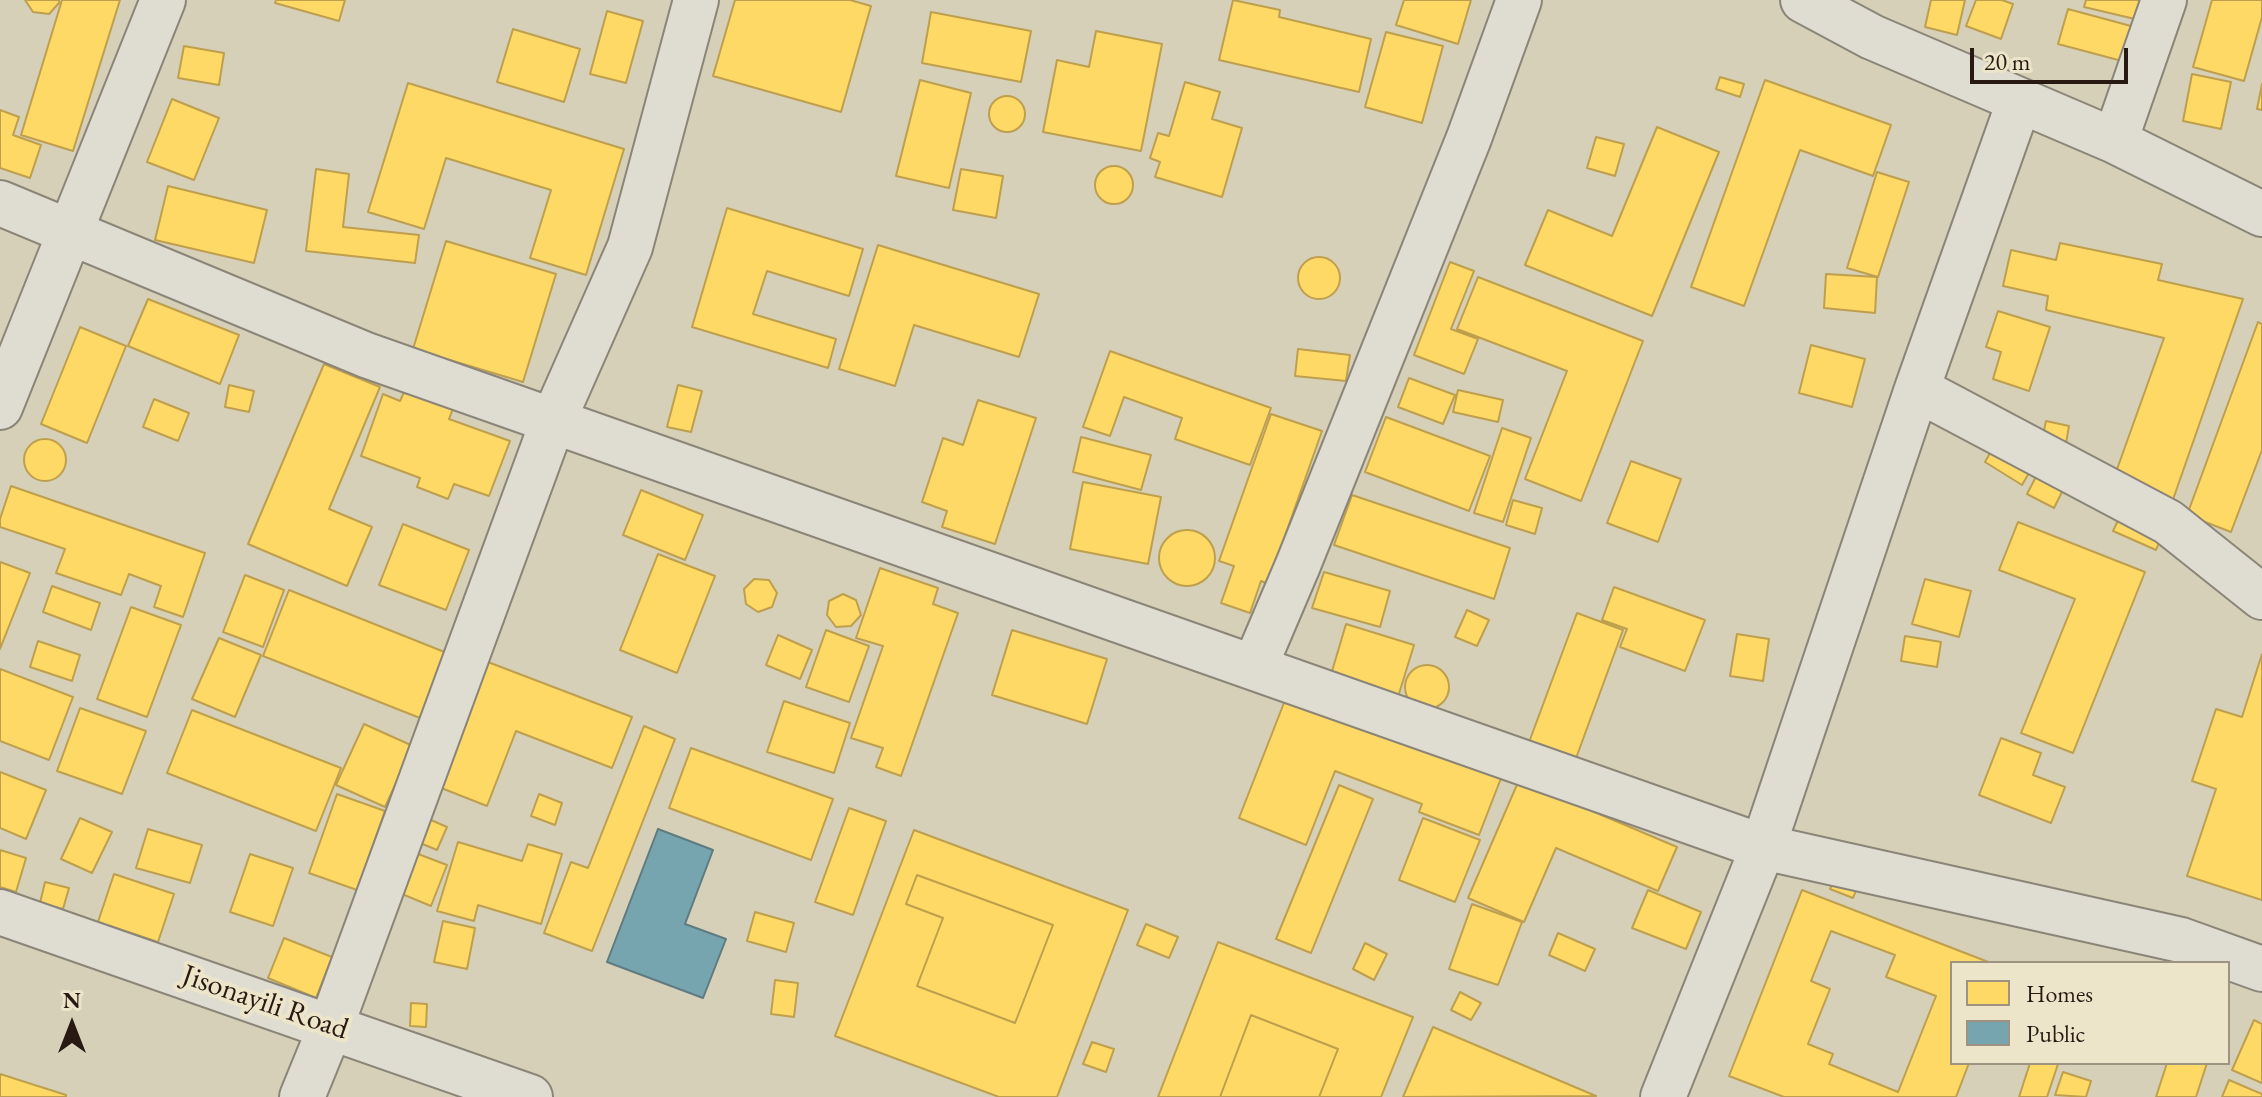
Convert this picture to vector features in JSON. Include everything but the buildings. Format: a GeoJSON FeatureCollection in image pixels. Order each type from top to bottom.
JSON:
{"type":"FeatureCollection","features":[{"type":"Feature","properties":{"kind":"street"},"geometry":{"type":"LineString","coordinates":[[0,407],[163,0]]}},
{"type":"Feature","properties":{"kind":"street"},"geometry":{"type":"LineString","coordinates":[[302,1097],[331,1026],[553,421],[630,247],[696,0]]}},
{"type":"Feature","properties":{"kind":"street"},"geometry":{"type":"LineString","coordinates":[[1255,666],[1464,152],[1519,0]]}},
{"type":"Feature","properties":{"kind":"street"},"geometry":{"type":"LineString","coordinates":[[1803,0],[1872,37],[2115,141],[2262,214]]}},
{"type":"Feature","properties":{"kind":"street"},"geometry":{"type":"LineString","coordinates":[[2115,141],[2164,0]]}},
{"type":"Feature","properties":{"kind":"street"},"geometry":{"type":"LineString","coordinates":[[1663,1097],[1763,847],[1917,389],[2019,102]]}},
{"type":"Feature","properties":{"kind":"street"},"geometry":{"type":"LineString","coordinates":[[0,203],[366,355],[1763,847],[2181,940],[2262,969]]}},
{"type":"Feature","properties":{"kind":"street"},"geometry":{"type":"LineString","coordinates":[[1917,389],[2168,522],[2262,597]]}},
{"type":"Feature","properties":{"kind":"street","name":"Jisonayili Road"},"geometry":{"type":"LineString","coordinates":[[0,912],[530,1097]]}}]}
